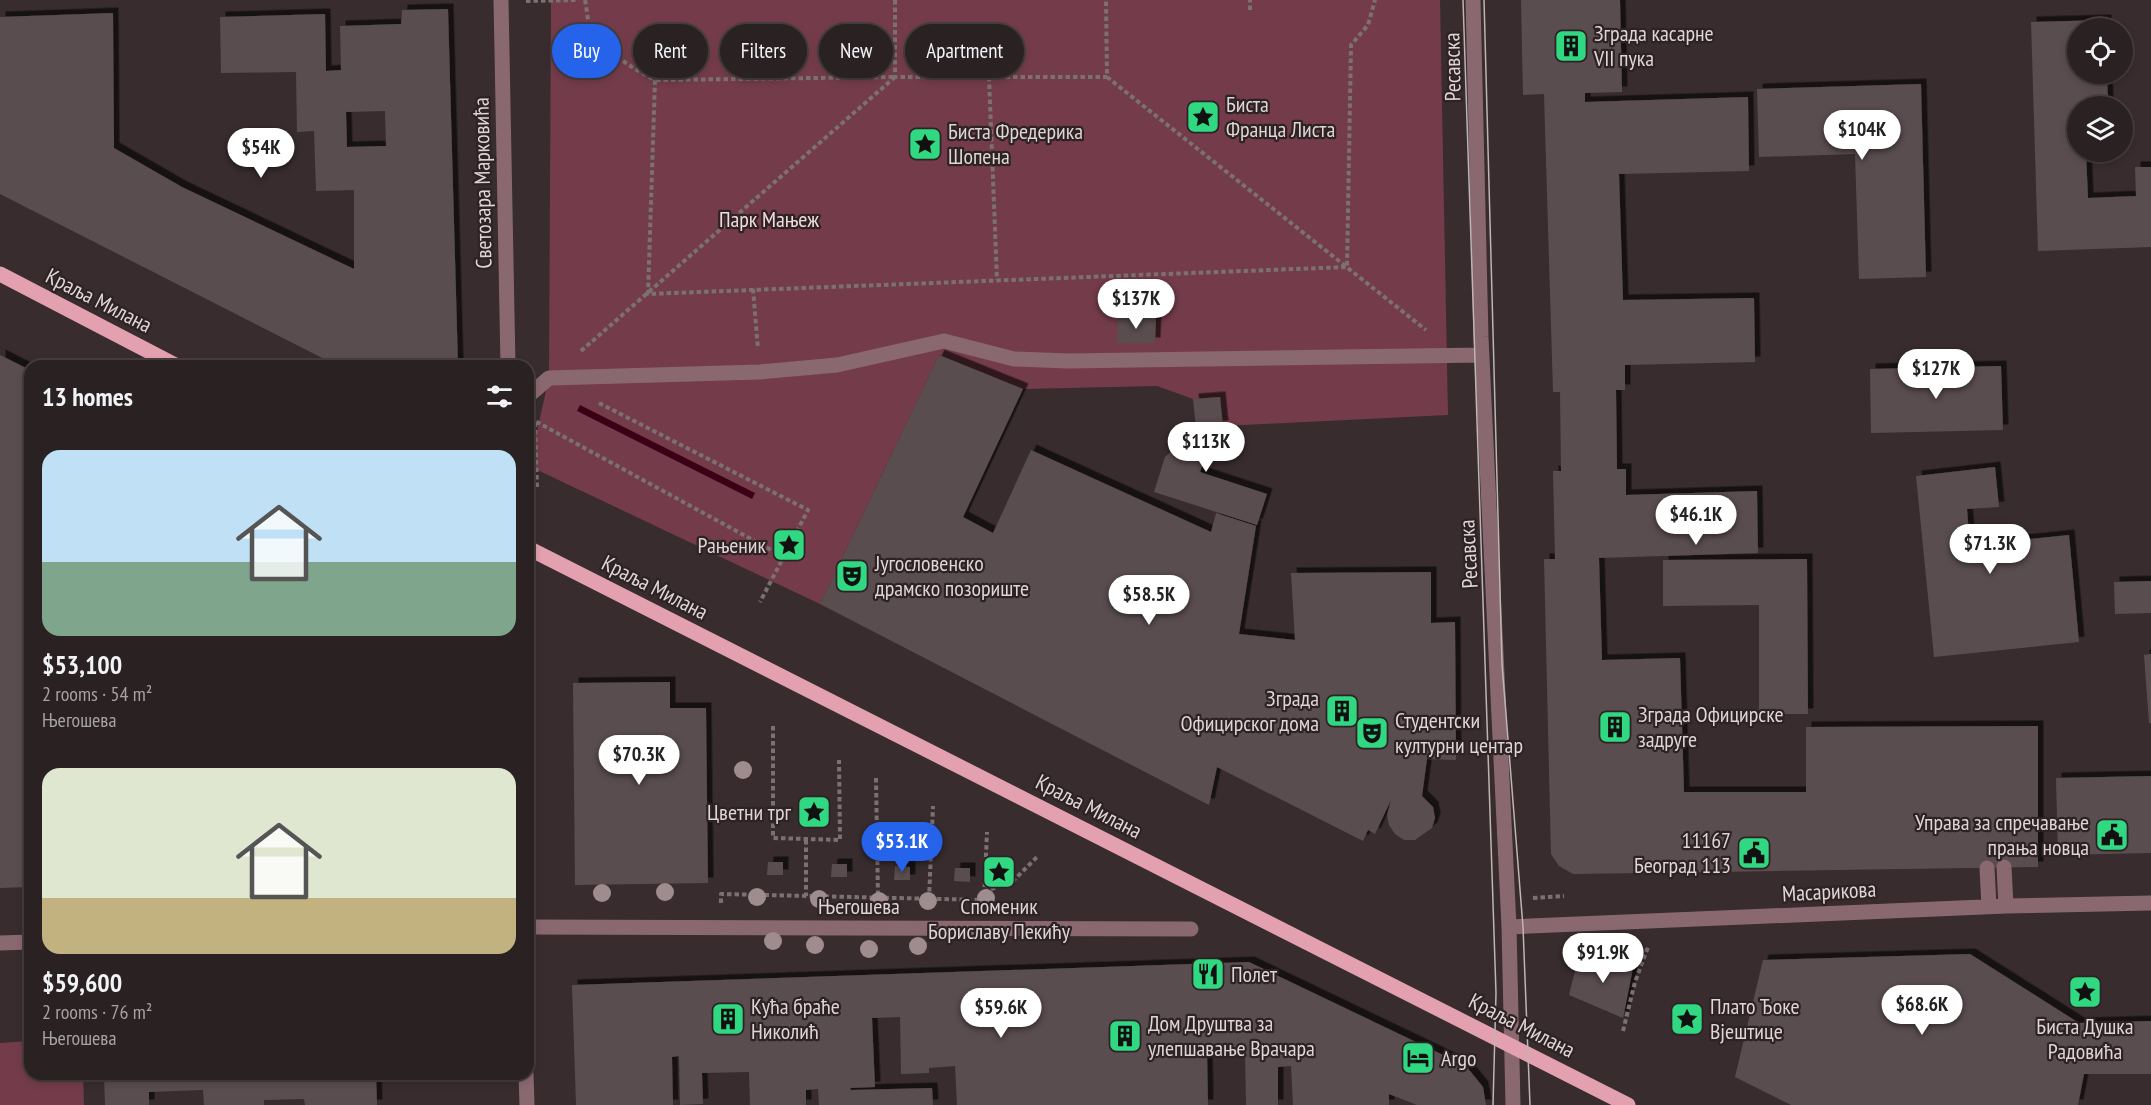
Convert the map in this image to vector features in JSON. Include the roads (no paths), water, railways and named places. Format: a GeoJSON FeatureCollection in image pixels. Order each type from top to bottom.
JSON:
{"type":"FeatureCollection","features":[{"type":"Feature","properties":{"kind":"main road","name":"Краља Милана"},"geometry":{"type":"LineString","coordinates":[[0,274],[165,360]]}},
{"type":"Feature","properties":{"kind":"main road","name":"Краља Милана"},"geometry":{"type":"LineString","coordinates":[[534,551],[1628,1105]]}},
{"type":"Feature","properties":{"kind":"street","name":"Светозара Марковића"},"geometry":{"type":"LineString","coordinates":[[501,0],[508,360]]}},
{"type":"Feature","properties":{"kind":"street","name":"Ресавска"},"geometry":{"type":"LineString","coordinates":[[1473,0],[1482,355],[1509,927],[1514,1105]]}},
{"type":"Feature","properties":{"kind":"street"},"geometry":{"type":"LineString","coordinates":[[534,391],[549,378],[760,372],[837,365],[944,341],[1014,359],[1068,361],[1482,355]]}},
{"type":"Feature","properties":{"kind":"street"},"geometry":{"type":"LineString","coordinates":[[2004,867],[2006,906]]}},
{"type":"Feature","properties":{"kind":"street"},"geometry":{"type":"LineString","coordinates":[[1987,868],[1989,906]]}},
{"type":"Feature","properties":{"kind":"street","name":"Масарикова"},"geometry":{"type":"LineString","coordinates":[[1509,927],[1989,906],[2151,903]]}},
{"type":"Feature","properties":{"kind":"street","name":"Његошева"},"geometry":{"type":"LineString","coordinates":[[534,927],[1191,929]]}},
{"type":"Feature","properties":{"kind":"street"},"geometry":{"type":"LineString","coordinates":[[0,943],[24,942]]}},
{"type":"Feature","properties":{"kind":"street"},"geometry":{"type":"LineString","coordinates":[[526,1080],[527,1105]]}},
{"type":"Feature","properties":{"kind":"tram line"},"geometry":{"type":"LineString","coordinates":[[1463,0],[1496,993],[1493,1105]]}},
{"type":"Feature","properties":{"kind":"tram line"},"geometry":{"type":"LineString","coordinates":[[1484,0],[1502,664],[1523,927],[1530,1105]]}},
{"type":"Feature","properties":{"kind":"place","name":"Зграда касарне VII пука"},"geometry":{"type":"Point","coordinates":[1571,46]}},
{"type":"Feature","properties":{"kind":"place","name":"Биста Франца Листа"},"geometry":{"type":"Point","coordinates":[1203,117]}},
{"type":"Feature","properties":{"kind":"place","name":"Биста Фредерика Шопена"},"geometry":{"type":"Point","coordinates":[925,144]}},
{"type":"Feature","properties":{"kind":"place","name":"Рањеник"},"geometry":{"type":"Point","coordinates":[789,545]}},
{"type":"Feature","properties":{"kind":"place","name":"Југословенско драмско позориште"},"geometry":{"type":"Point","coordinates":[852,576]}},
{"type":"Feature","properties":{"kind":"place","name":"Зграда Официрског дома"},"geometry":{"type":"Point","coordinates":[1342,711]}},
{"type":"Feature","properties":{"kind":"place","name":"Зграда Официрске задруге"},"geometry":{"type":"Point","coordinates":[1615,727]}},
{"type":"Feature","properties":{"kind":"place","name":"Студентски културни центар"},"geometry":{"type":"Point","coordinates":[1372,733]}},
{"type":"Feature","properties":{"kind":"place","name":"Цветни трг"},"geometry":{"type":"Point","coordinates":[814,812]}},
{"type":"Feature","properties":{"kind":"place","name":"Управа за спречавање прања новца"},"geometry":{"type":"Point","coordinates":[2112,835]}},
{"type":"Feature","properties":{"kind":"place","name":"11167 Београд 113"},"geometry":{"type":"Point","coordinates":[1754,853]}},
{"type":"Feature","properties":{"kind":"place","name":"Споменик Бориславу Пекићу"},"geometry":{"type":"Point","coordinates":[999,872]}},
{"type":"Feature","properties":{"kind":"place","name":"Полет"},"geometry":{"type":"Point","coordinates":[1208,974]}},
{"type":"Feature","properties":{"kind":"place","name":"Биста Душка Радовића"},"geometry":{"type":"Point","coordinates":[2085,992]}},
{"type":"Feature","properties":{"kind":"place","name":"Кућа браће Николић"},"geometry":{"type":"Point","coordinates":[728,1019]}},
{"type":"Feature","properties":{"kind":"place","name":"Плато Ђоке Вјештице"},"geometry":{"type":"Point","coordinates":[1687,1019]}},
{"type":"Feature","properties":{"kind":"place","name":"Дом Друштва за улепшавање Врачара"},"geometry":{"type":"Point","coordinates":[1125,1036]}},
{"type":"Feature","properties":{"kind":"place","name":"Argo"},"geometry":{"type":"Point","coordinates":[1418,1058]}},
{"type":"Feature","properties":{"kind":"park label","name":"Парк Мањеж"},"geometry":{"type":"Point","coordinates":[769,219]}}]}
